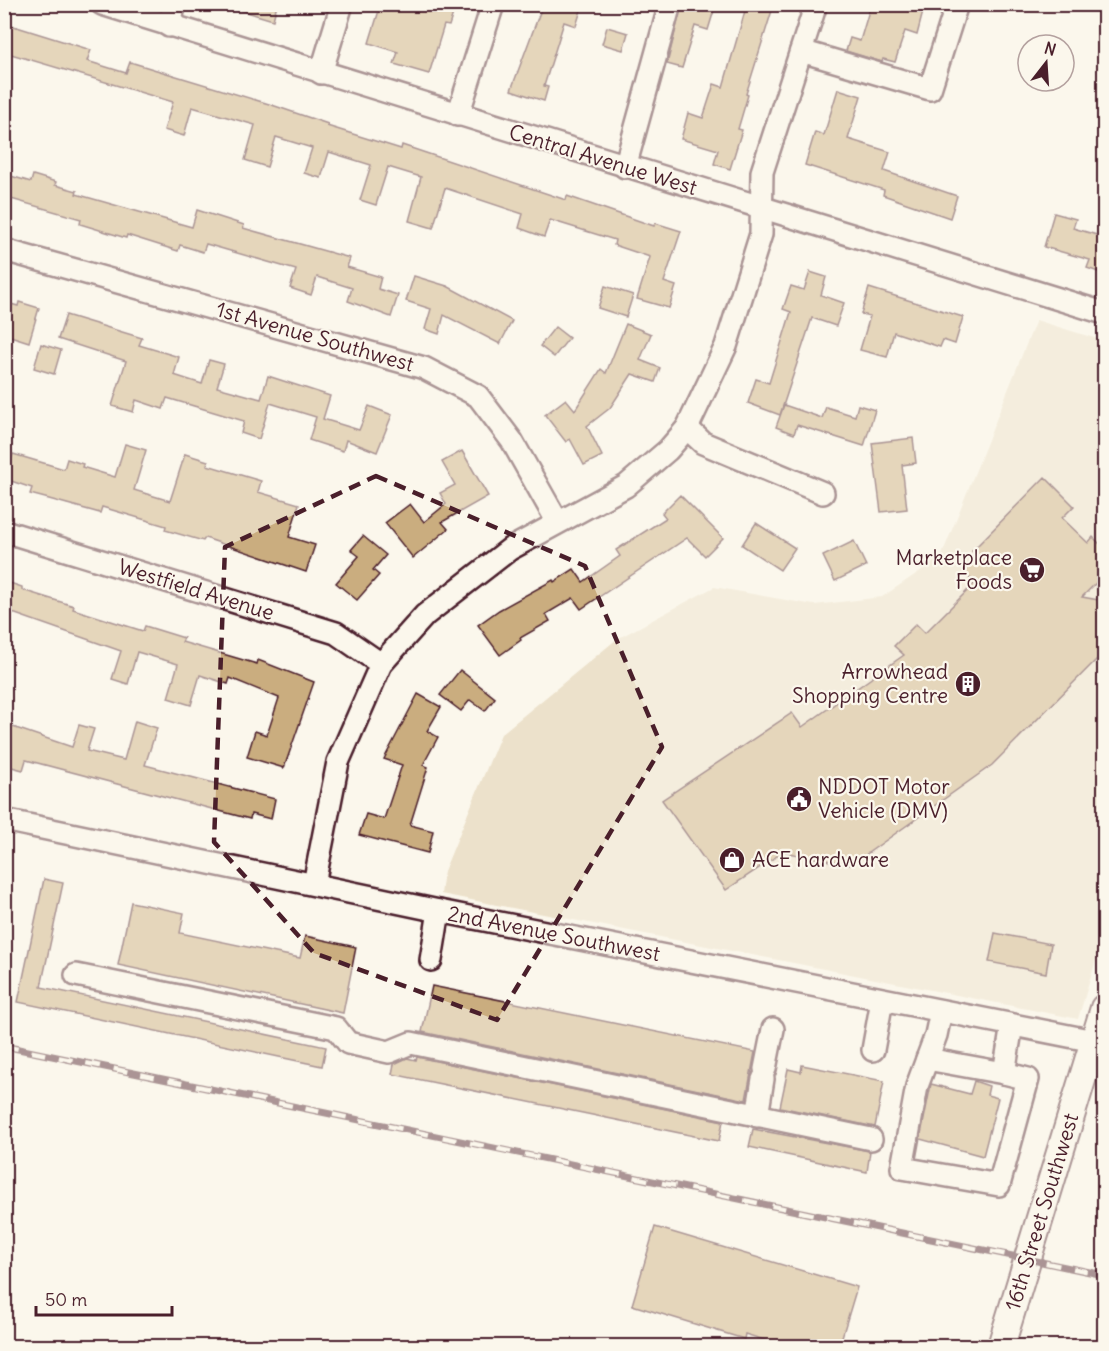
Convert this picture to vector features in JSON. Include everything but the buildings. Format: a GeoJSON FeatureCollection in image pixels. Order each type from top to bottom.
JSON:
{"type":"FeatureCollection","features":[{"type":"Feature","properties":{"kind":"main road","name":"16th Street Southwest"},"geometry":{"type":"LineString","coordinates":[[1000,1347],[1100,1042],[1104,1008]]}},
{"type":"Feature","properties":{"kind":"street","name":"Central Avenue West"},"geometry":{"type":"LineString","coordinates":[[102,4],[321,74],[1104,313]]}},
{"type":"Feature","properties":{"kind":"street"},"geometry":{"type":"LineString","coordinates":[[169,26],[175,4]]}},
{"type":"Feature","properties":{"kind":"street"},"geometry":{"type":"LineString","coordinates":[[321,74],[342,4]]}},
{"type":"Feature","properties":{"kind":"street"},"geometry":{"type":"LineString","coordinates":[[458,115],[493,4]]}},
{"type":"Feature","properties":{"kind":"street"},"geometry":{"type":"LineString","coordinates":[[625,167],[670,4]]}},
{"type":"Feature","properties":{"kind":"street"},"geometry":{"type":"LineString","coordinates":[[314,884],[338,762],[381,663],[425,615],[510,549],[557,521],[626,486],[668,450],[687,428],[726,346],[761,234],[762,172],[816,4]]}},
{"type":"Feature","properties":{"kind":"street"},"geometry":{"type":"LineString","coordinates":[[801,51],[930,89],[957,4]]}},
{"type":"Feature","properties":{"kind":"street","name":"1st Avenue Southwest"},"geometry":{"type":"LineString","coordinates":[[4,250],[424,368],[478,396],[512,441],[557,521]]}},
{"type":"Feature","properties":{"kind":"street"},"geometry":{"type":"LineString","coordinates":[[687,428],[703,443],[823,493]]}},
{"type":"Feature","properties":{"kind":"street","name":"Westfield Avenue"},"geometry":{"type":"LineString","coordinates":[[4,531],[336,633],[381,663]]}},
{"type":"Feature","properties":{"kind":"street","name":"2nd Avenue Southwest"},"geometry":{"type":"LineString","coordinates":[[4,820],[103,843],[1100,1042]]}},
{"type":"Feature","properties":{"kind":"street"},"geometry":{"type":"LineString","coordinates":[[431,960],[439,911]]}},
{"type":"Feature","properties":{"kind":"street"},"geometry":{"type":"LineString","coordinates":[[76,975],[336,1028],[348,1043],[389,1052],[411,1043],[871,1139]]}},
{"type":"Feature","properties":{"kind":"street"},"geometry":{"type":"LineString","coordinates":[[873,1050],[882,1000]]}},
{"type":"Feature","properties":{"kind":"street"},"geometry":{"type":"LineString","coordinates":[[927,1059],[1004,1073],[1028,1080],[999,1185],[902,1168],[917,1086],[927,1059],[936,1035],[941,1011]]}},
{"type":"Feature","properties":{"kind":"street"},"geometry":{"type":"LineString","coordinates":[[1004,1073],[1012,1025]]}},
{"type":"Feature","properties":{"kind":"street"},"geometry":{"type":"LineString","coordinates":[[757,1116],[773,1029]]}},
{"type":"Feature","properties":{"kind":"highlighted area"},"geometry":{"type":"Polygon","coordinates":[[[376,476],[585,566],[662,747],[497,1020],[314,953],[214,842],[225,547],[376,476]]]}},
{"type":"Feature","properties":{"kind":"shaded area"},"geometry":{"type":"Polygon","coordinates":[[[1036,320],[1104,341],[1104,934],[1078,1019],[441,894],[444,871],[501,734],[617,639],[714,587],[814,605],[882,597],[941,557],[1036,320]]]}},
{"type":"Feature","properties":{"kind":"railway"},"geometry":{"type":"LineString","coordinates":[[4,1046],[1104,1275]]}},
{"type":"Feature","properties":{"kind":"place","name":"Marketplace Foods"},"geometry":{"type":"Point","coordinates":[1032,570]}},
{"type":"Feature","properties":{"kind":"place","name":"Arrowhead Shopping Centre"},"geometry":{"type":"Point","coordinates":[968,684]}},
{"type":"Feature","properties":{"kind":"place","name":"NDDOT Motor Vehicle (DMV)"},"geometry":{"type":"Point","coordinates":[799,799]}},
{"type":"Feature","properties":{"kind":"place","name":"ACE hardware"},"geometry":{"type":"Point","coordinates":[732,860]}}]}
